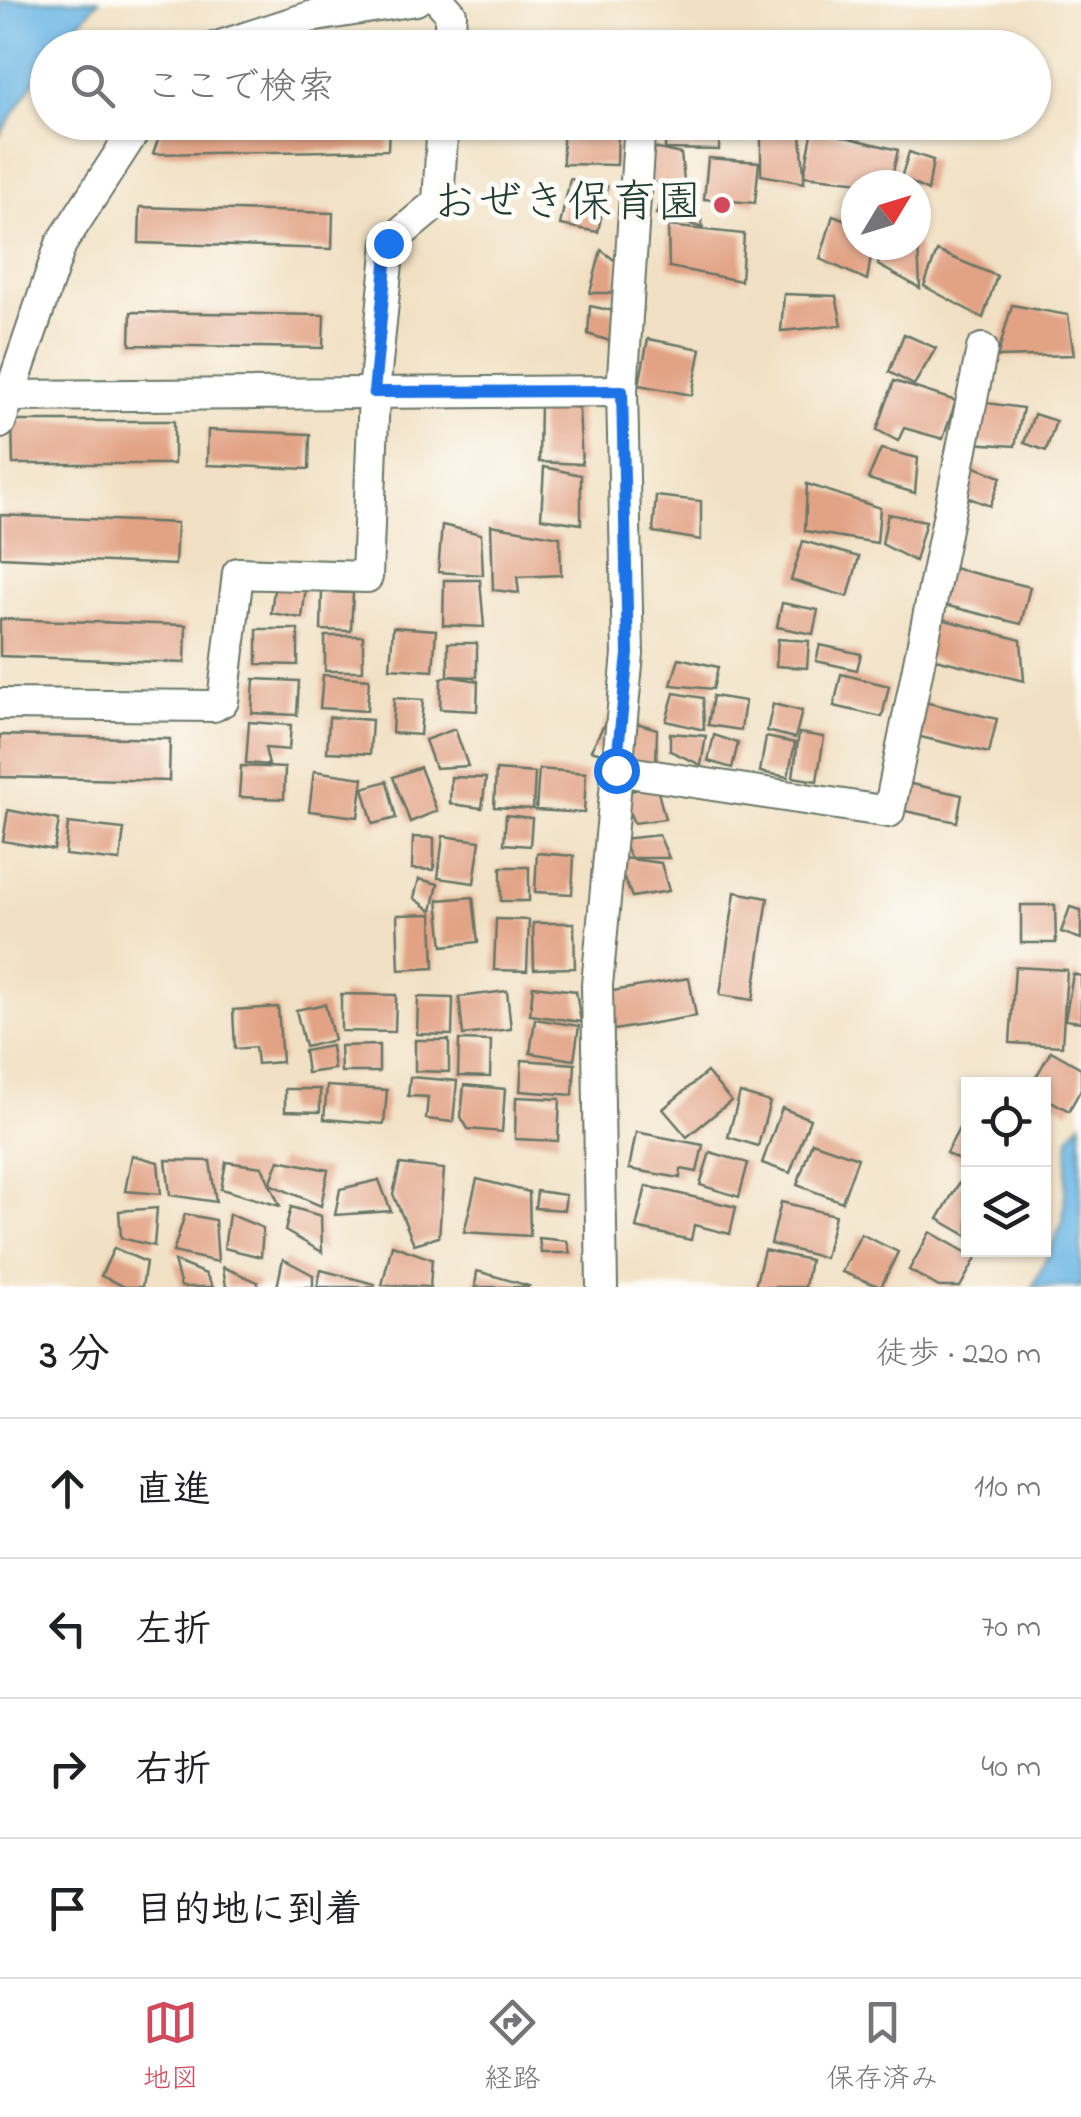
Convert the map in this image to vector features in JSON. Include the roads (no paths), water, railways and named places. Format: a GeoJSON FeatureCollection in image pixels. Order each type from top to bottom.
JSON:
{"type":"FeatureCollection","features":[{"type":"Feature","properties":{"kind":"street"},"geometry":{"type":"LineString","coordinates":[[272,30],[310,18],[416,0]]}},
{"type":"Feature","properties":{"kind":"street"},"geometry":{"type":"LineString","coordinates":[[439,0],[451,14],[450,30]]}},
{"type":"Feature","properties":{"kind":"street"},"geometry":{"type":"LineString","coordinates":[[128,140],[61,244],[3,410],[374,392],[622,391]]}},
{"type":"Feature","properties":{"kind":"street"},"geometry":{"type":"LineString","coordinates":[[0,704],[214,706],[222,701],[238,573],[367,577],[374,392],[388,243],[438,202],[442,140]]}},
{"type":"Feature","properties":{"kind":"street"},"geometry":{"type":"LineString","coordinates":[[602,1287],[598,984],[628,654],[622,391],[639,140]]}},
{"type":"Feature","properties":{"kind":"street"},"geometry":{"type":"LineString","coordinates":[[616,770],[889,812],[982,349]]}},
{"type":"Feature","properties":{"kind":"water"},"geometry":{"type":"Polygon","coordinates":[[[0,0],[99,0],[73,30],[30,30],[30,88],[0,135],[0,0]]]}},
{"type":"Feature","properties":{"kind":"water"},"geometry":{"type":"Polygon","coordinates":[[[1081,1122],[1081,1287],[1033,1287],[1047,1257],[1051,1257],[1063,1222],[1069,1138],[1081,1122]]]}},
{"type":"Feature","properties":{"kind":"place","name":"おぜき保育園"},"geometry":{"type":"Point","coordinates":[722,205]}}]}
